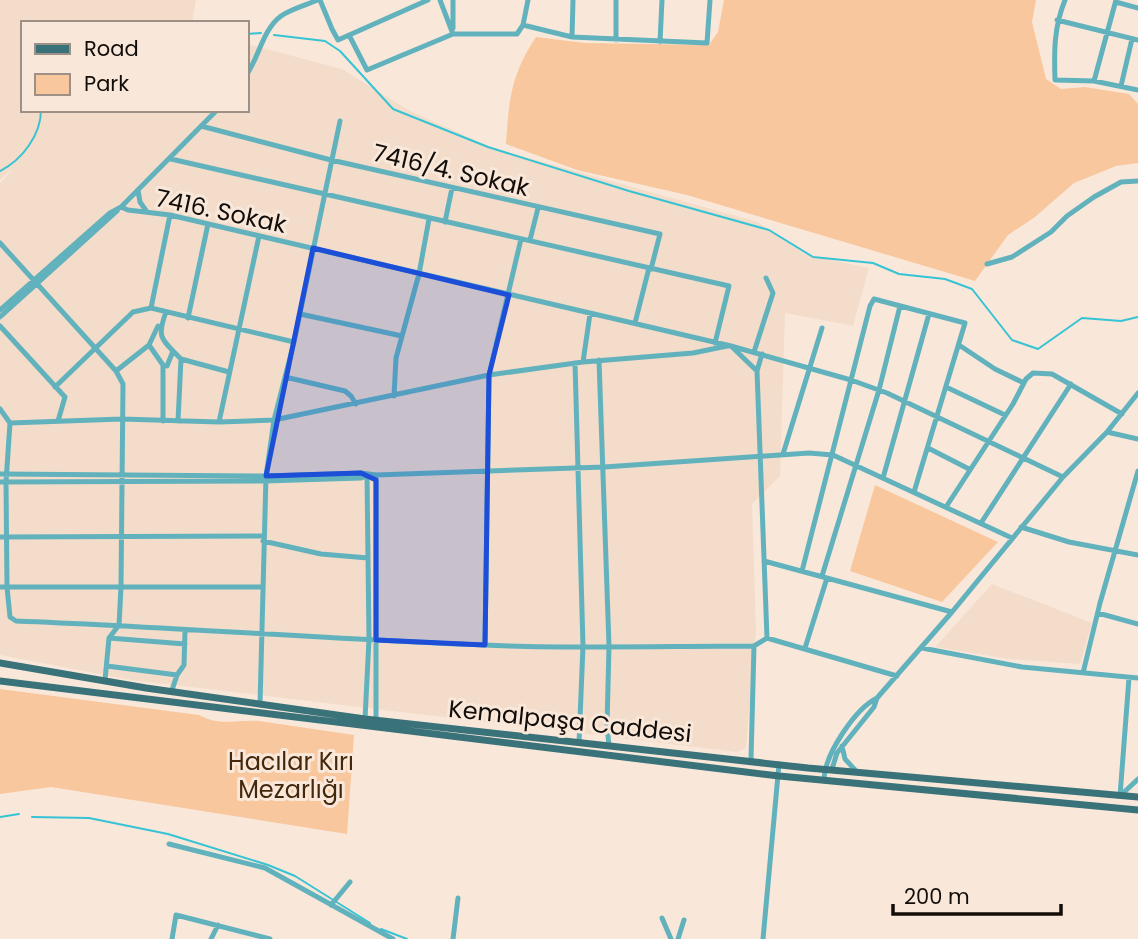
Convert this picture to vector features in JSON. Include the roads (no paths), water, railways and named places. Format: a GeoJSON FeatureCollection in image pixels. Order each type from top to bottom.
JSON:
{"type":"FeatureCollection","features":[{"type":"Feature","properties":{"kind":"main road","name":"Kemalpaşa Caddesi"},"geometry":{"type":"LineString","coordinates":[[0,663],[146,688],[365,719],[857,772],[1138,797]]}},
{"type":"Feature","properties":{"kind":"main road","name":"Kemalpaşa Caddesi"},"geometry":{"type":"LineString","coordinates":[[0,681],[779,776],[828,779]]}},
{"type":"Feature","properties":{"kind":"main road"},"geometry":{"type":"LineString","coordinates":[[828,769],[828,779],[1138,810]]}},
{"type":"Feature","properties":{"kind":"street"},"geometry":{"type":"LineString","coordinates":[[248,73],[275,22],[281,16],[319,0],[338,40],[428,0]]}},
{"type":"Feature","properties":{"kind":"street"},"geometry":{"type":"LineString","coordinates":[[440,0],[453,34]]}},
{"type":"Feature","properties":{"kind":"street"},"geometry":{"type":"LineString","coordinates":[[453,0],[453,34]]}},
{"type":"Feature","properties":{"kind":"street"},"geometry":{"type":"LineString","coordinates":[[349,35],[367,70],[453,34],[517,34],[523,25],[528,0]]}},
{"type":"Feature","properties":{"kind":"street"},"geometry":{"type":"LineString","coordinates":[[572,37],[573,0]]}},
{"type":"Feature","properties":{"kind":"street"},"geometry":{"type":"LineString","coordinates":[[616,40],[617,0]]}},
{"type":"Feature","properties":{"kind":"street"},"geometry":{"type":"LineString","coordinates":[[660,41],[662,0]]}},
{"type":"Feature","properties":{"kind":"street"},"geometry":{"type":"LineString","coordinates":[[523,25],[572,37],[707,43],[710,0]]}},
{"type":"Feature","properties":{"kind":"street"},"geometry":{"type":"LineString","coordinates":[[1065,0],[1057,20],[1054,39],[1055,80],[1094,82],[1138,90]]}},
{"type":"Feature","properties":{"kind":"street"},"geometry":{"type":"LineString","coordinates":[[1094,82],[1116,1],[1138,8]]}},
{"type":"Feature","properties":{"kind":"street"},"geometry":{"type":"LineString","coordinates":[[1057,20],[1135,40],[1121,86]]}},
{"type":"Feature","properties":{"kind":"street"},"geometry":{"type":"LineString","coordinates":[[0,317],[110,213],[121,207],[216,112]]}},
{"type":"Feature","properties":{"kind":"street"},"geometry":{"type":"LineString","coordinates":[[260,705],[266,478],[274,421],[294,342],[340,121]]}},
{"type":"Feature","properties":{"kind":"street","name":"7416/4. Sokak"},"geometry":{"type":"LineString","coordinates":[[201,126],[331,160],[660,234],[650,268]]}},
{"type":"Feature","properties":{"kind":"street"},"geometry":{"type":"LineString","coordinates":[[171,159],[729,286],[714,350]]}},
{"type":"Feature","properties":{"kind":"street"},"geometry":{"type":"LineString","coordinates":[[987,264],[1012,257],[1051,232],[1067,216],[1094,197],[1121,182],[1138,181]]}},
{"type":"Feature","properties":{"kind":"street"},"geometry":{"type":"LineString","coordinates":[[445,222],[452,188]]}},
{"type":"Feature","properties":{"kind":"street"},"geometry":{"type":"LineString","coordinates":[[138,190],[140,202],[147,212]]}},
{"type":"Feature","properties":{"kind":"street","name":"7416. Sokak"},"geometry":{"type":"LineString","coordinates":[[121,207],[170,215],[716,341],[762,354],[851,380],[906,401],[1063,477]]}},
{"type":"Feature","properties":{"kind":"street"},"geometry":{"type":"LineString","coordinates":[[530,240],[538,208]]}},
{"type":"Feature","properties":{"kind":"street"},"geometry":{"type":"LineString","coordinates":[[151,307],[170,215]]}},
{"type":"Feature","properties":{"kind":"street"},"geometry":{"type":"LineString","coordinates":[[394,396],[396,358],[419,274],[429,219]]}},
{"type":"Feature","properties":{"kind":"street"},"geometry":{"type":"LineString","coordinates":[[188,318],[208,224]]}},
{"type":"Feature","properties":{"kind":"street"},"geometry":{"type":"LineString","coordinates":[[219,422],[259,236]]}},
{"type":"Feature","properties":{"kind":"street"},"geometry":{"type":"LineString","coordinates":[[485,645],[489,375],[521,239]]}},
{"type":"Feature","properties":{"kind":"street"},"geometry":{"type":"LineString","coordinates":[[0,243],[95,347],[123,384],[119,625],[109,638],[105,680]]}},
{"type":"Feature","properties":{"kind":"street"},"geometry":{"type":"LineString","coordinates":[[635,323],[650,268]]}},
{"type":"Feature","properties":{"kind":"street"},"geometry":{"type":"LineString","coordinates":[[754,352],[774,293],[766,278]]}},
{"type":"Feature","properties":{"kind":"street"},"geometry":{"type":"LineString","coordinates":[[0,310],[35,283]]}},
{"type":"Feature","properties":{"kind":"street"},"geometry":{"type":"LineString","coordinates":[[802,571],[874,299],[965,323],[914,492]]}},
{"type":"Feature","properties":{"kind":"street"},"geometry":{"type":"LineString","coordinates":[[805,648],[879,390],[900,306]]}},
{"type":"Feature","properties":{"kind":"street"},"geometry":{"type":"LineString","coordinates":[[55,387],[132,312],[151,307],[294,342]]}},
{"type":"Feature","properties":{"kind":"street"},"geometry":{"type":"LineString","coordinates":[[116,372],[149,345],[166,312]]}},
{"type":"Feature","properties":{"kind":"street"},"geometry":{"type":"LineString","coordinates":[[166,312],[159,330],[160,335],[180,359],[229,372]]}},
{"type":"Feature","properties":{"kind":"street"},"geometry":{"type":"LineString","coordinates":[[300,314],[402,336]]}},
{"type":"Feature","properties":{"kind":"street"},"geometry":{"type":"LineString","coordinates":[[583,362],[590,314]]}},
{"type":"Feature","properties":{"kind":"street"},"geometry":{"type":"LineString","coordinates":[[883,478],[929,314]]}},
{"type":"Feature","properties":{"kind":"street"},"geometry":{"type":"LineString","coordinates":[[0,326],[65,397],[58,421]]}},
{"type":"Feature","properties":{"kind":"street"},"geometry":{"type":"LineString","coordinates":[[783,454],[822,328]]}},
{"type":"Feature","properties":{"kind":"street"},"geometry":{"type":"LineString","coordinates":[[149,345],[165,366],[179,368]]}},
{"type":"Feature","properties":{"kind":"street"},"geometry":{"type":"LineString","coordinates":[[959,345],[995,369],[1024,383]]}},
{"type":"Feature","properties":{"kind":"street"},"geometry":{"type":"LineString","coordinates":[[10,423],[122,419],[274,421],[489,375],[731,346],[757,371]]}},
{"type":"Feature","properties":{"kind":"street"},"geometry":{"type":"LineString","coordinates":[[163,421],[165,366],[173,351]]}},
{"type":"Feature","properties":{"kind":"street"},"geometry":{"type":"LineString","coordinates":[[762,354],[757,371],[767,638]]}},
{"type":"Feature","properties":{"kind":"street"},"geometry":{"type":"LineString","coordinates":[[178,421],[180,359]]}},
{"type":"Feature","properties":{"kind":"street"},"geometry":{"type":"LineString","coordinates":[[599,360],[609,646],[609,746]]}},
{"type":"Feature","properties":{"kind":"street"},"geometry":{"type":"LineString","coordinates":[[575,363],[583,646],[579,743]]}},
{"type":"Feature","properties":{"kind":"street"},"geometry":{"type":"LineString","coordinates":[[946,507],[1024,383],[1033,373],[1044,372],[1071,384],[1122,414]]}},
{"type":"Feature","properties":{"kind":"street"},"geometry":{"type":"LineString","coordinates":[[285,377],[345,391],[356,404]]}},
{"type":"Feature","properties":{"kind":"street"},"geometry":{"type":"LineString","coordinates":[[981,523],[1071,384]]}},
{"type":"Feature","properties":{"kind":"street"},"geometry":{"type":"LineString","coordinates":[[946,387],[1005,415]]}},
{"type":"Feature","properties":{"kind":"street"},"geometry":{"type":"LineString","coordinates":[[828,769],[838,740],[869,702],[877,698],[922,648],[1063,477],[1107,432],[1138,393]]}},
{"type":"Feature","properties":{"kind":"street"},"geometry":{"type":"LineString","coordinates":[[1,412],[10,423],[3,474],[4,587],[10,617],[16,621],[485,645],[754,646],[767,638],[897,676]]}},
{"type":"Feature","properties":{"kind":"street"},"geometry":{"type":"LineString","coordinates":[[1107,432],[1138,439]]}},
{"type":"Feature","properties":{"kind":"street"},"geometry":{"type":"LineString","coordinates":[[928,448],[969,469]]}},
{"type":"Feature","properties":{"kind":"street"},"geometry":{"type":"LineString","coordinates":[[3,474],[361,478],[367,475],[604,467],[809,453],[833,455],[1012,538]]}},
{"type":"Feature","properties":{"kind":"street"},"geometry":{"type":"LineString","coordinates":[[1083,673],[1138,471]]}},
{"type":"Feature","properties":{"kind":"street"},"geometry":{"type":"LineString","coordinates":[[367,475],[376,719]]}},
{"type":"Feature","properties":{"kind":"street"},"geometry":{"type":"LineString","coordinates":[[365,719],[373,640],[376,475]]}},
{"type":"Feature","properties":{"kind":"street"},"geometry":{"type":"LineString","coordinates":[[3,482],[266,478]]}},
{"type":"Feature","properties":{"kind":"street"},"geometry":{"type":"LineString","coordinates":[[1021,527],[1069,542],[1138,555]]}},
{"type":"Feature","properties":{"kind":"street"},"geometry":{"type":"LineString","coordinates":[[3,537],[263,539],[321,554],[368,558]]}},
{"type":"Feature","properties":{"kind":"street"},"geometry":{"type":"LineString","coordinates":[[764,561],[952,612]]}},
{"type":"Feature","properties":{"kind":"street"},"geometry":{"type":"LineString","coordinates":[[4,587],[262,587]]}},
{"type":"Feature","properties":{"kind":"street"},"geometry":{"type":"LineString","coordinates":[[1098,613],[1138,624]]}},
{"type":"Feature","properties":{"kind":"street"},"geometry":{"type":"LineString","coordinates":[[172,690],[184,665],[185,631]]}},
{"type":"Feature","properties":{"kind":"street"},"geometry":{"type":"LineString","coordinates":[[109,638],[185,645]]}},
{"type":"Feature","properties":{"kind":"street"},"geometry":{"type":"LineString","coordinates":[[751,760],[754,646]]}},
{"type":"Feature","properties":{"kind":"street"},"geometry":{"type":"LineString","coordinates":[[922,648],[1022,667],[1138,678]]}},
{"type":"Feature","properties":{"kind":"street"},"geometry":{"type":"LineString","coordinates":[[107,666],[177,675]]}},
{"type":"Feature","properties":{"kind":"street"},"geometry":{"type":"LineString","coordinates":[[146,688],[156,673]]}},
{"type":"Feature","properties":{"kind":"street"},"geometry":{"type":"LineString","coordinates":[[1120,796],[1129,678]]}},
{"type":"Feature","properties":{"kind":"street"},"geometry":{"type":"LineString","coordinates":[[828,769],[842,746],[874,707],[877,698]]}},
{"type":"Feature","properties":{"kind":"street"},"geometry":{"type":"LineString","coordinates":[[842,746],[845,759],[857,772]]}},
{"type":"Feature","properties":{"kind":"street"},"geometry":{"type":"LineString","coordinates":[[763,939],[779,764]]}},
{"type":"Feature","properties":{"kind":"street"},"geometry":{"type":"LineString","coordinates":[[1120,796],[1138,779]]}},
{"type":"Feature","properties":{"kind":"street"},"geometry":{"type":"LineString","coordinates":[[169,844],[265,868],[333,901],[393,939]]}},
{"type":"Feature","properties":{"kind":"street"},"geometry":{"type":"LineString","coordinates":[[333,901],[350,882]]}},
{"type":"Feature","properties":{"kind":"street"},"geometry":{"type":"LineString","coordinates":[[453,939],[458,898]]}},
{"type":"Feature","properties":{"kind":"street"},"geometry":{"type":"LineString","coordinates":[[172,939],[176,915],[270,939]]}},
{"type":"Feature","properties":{"kind":"street"},"geometry":{"type":"LineString","coordinates":[[662,918],[671,939]]}},
{"type":"Feature","properties":{"kind":"street"},"geometry":{"type":"LineString","coordinates":[[678,939],[684,920]]}},
{"type":"Feature","properties":{"kind":"street"},"geometry":{"type":"LineString","coordinates":[[211,939],[218,925]]}},
{"type":"Feature","properties":{"kind":"waterway"},"geometry":{"type":"LineString","coordinates":[[248,34],[261,33]]}},
{"type":"Feature","properties":{"kind":"waterway"},"geometry":{"type":"LineString","coordinates":[[274,35],[325,41],[340,51],[393,109],[488,147],[629,191],[769,230],[813,257],[873,263],[899,274],[945,279],[972,289],[1012,340],[1038,349],[1082,318],[1121,321],[1138,317]]}},
{"type":"Feature","properties":{"kind":"waterway"},"geometry":{"type":"LineString","coordinates":[[0,171],[16,160],[29,146],[38,129],[41,112]]}},
{"type":"Feature","properties":{"kind":"waterway"},"geometry":{"type":"LineString","coordinates":[[0,817],[19,814]]}},
{"type":"Feature","properties":{"kind":"waterway"},"geometry":{"type":"LineString","coordinates":[[32,817],[89,818],[168,834],[268,865],[295,876],[370,923]]}},
{"type":"Feature","properties":{"kind":"waterway"},"geometry":{"type":"LineString","coordinates":[[381,929],[407,939]]}},
{"type":"Feature","properties":{"kind":"park label","name":"Hacılar Kırı Mezarlığı"},"geometry":{"type":"Point","coordinates":[291,775]}}]}
